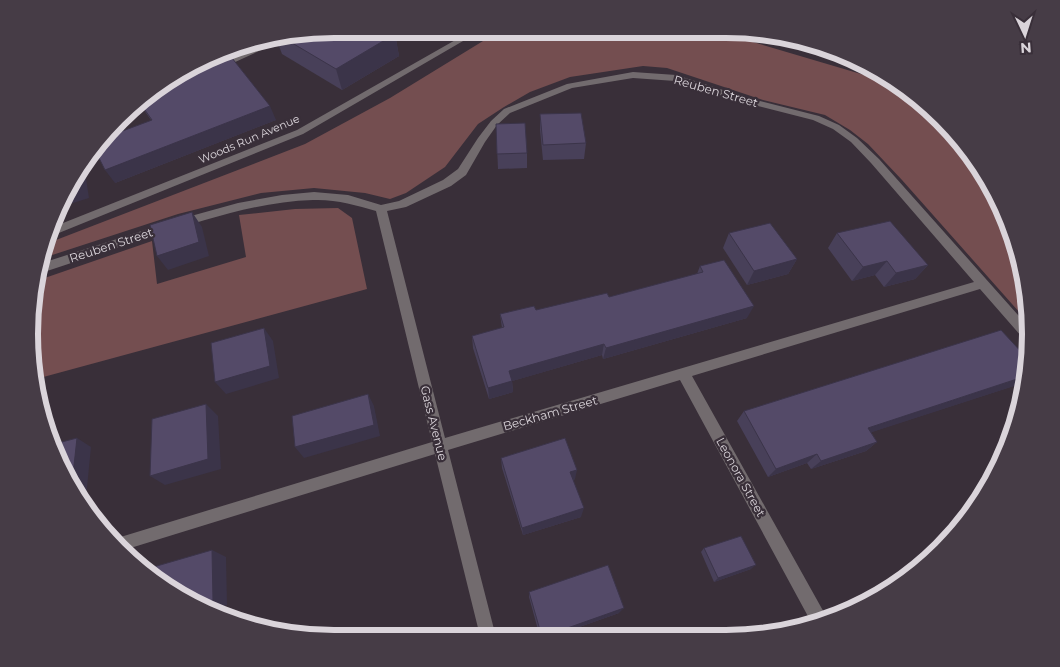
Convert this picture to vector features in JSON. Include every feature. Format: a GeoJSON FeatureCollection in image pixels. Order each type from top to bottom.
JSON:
{"type":"FeatureCollection","features":[{"type":"Feature","properties":{"kind":"street","name":"Woods Run Avenue"},"geometry":{"type":"LineString","coordinates":[[56,231],[300,132],[464,38]]}},
{"type":"Feature","properties":{"kind":"street"},"geometry":{"type":"LineString","coordinates":[[208,70],[261,47]]}},
{"type":"Feature","properties":{"kind":"street","name":"Reuben Street"},"geometry":{"type":"LineString","coordinates":[[45,267],[173,225],[255,204],[314,196],[348,199],[381,209],[402,204],[447,183],[462,172],[481,140],[494,123],[507,111],[570,86],[633,75],[676,78],[745,100],[816,118],[836,127],[854,140],[875,160],[1022,329]]}},
{"type":"Feature","properties":{"kind":"street","name":"Gass Avenue"},"geometry":{"type":"LineString","coordinates":[[381,209],[486,630]]}},
{"type":"Feature","properties":{"kind":"street","name":"Beckham Street"},"geometry":{"type":"LineString","coordinates":[[126,545],[440,446],[982,284]]}},
{"type":"Feature","properties":{"kind":"street","name":"Leonora Street"},"geometry":{"type":"LineString","coordinates":[[684,374],[817,615]]}},
{"type":"Feature","properties":{"kind":"shaded area"},"geometry":{"type":"Polygon","coordinates":[[[488,38],[740,38],[878,79],[907,99],[936,124],[973,169],[992,203],[1007,238],[1017,276],[1022,315],[902,180],[868,144],[850,130],[825,115],[763,100],[667,68],[643,66],[570,77],[530,92],[478,124],[445,167],[406,193],[390,199],[365,193],[314,188],[261,193],[178,214],[48,256],[52,242],[305,144],[390,98],[488,38]]]}},
{"type":"Feature","properties":{"kind":"shaded area"},"geometry":{"type":"Polygon","coordinates":[[[338,208],[352,218],[367,289],[41,378],[38,353],[38,314],[43,279],[152,241],[157,284],[246,257],[239,215],[295,209],[338,208]]]}},
{"type":"Feature","properties":{"kind":"building"},"geometry":{"type":"Polygon","coordinates":[[[314,38],[388,38],[336,69],[289,41],[314,38]]]}},
{"type":"Feature","properties":{"kind":"building"},"geometry":{"type":"Polygon","coordinates":[[[232,58],[270,106],[105,170],[98,155],[115,134],[152,120],[143,107],[169,87],[198,71],[232,58]]]}},
{"type":"Feature","properties":{"kind":"building"},"geometry":{"type":"Polygon","coordinates":[[[581,113],[586,143],[543,145],[540,114],[581,113]]]}},
{"type":"Feature","properties":{"kind":"building"},"geometry":{"type":"Polygon","coordinates":[[[525,123],[527,153],[497,154],[496,124],[525,123]]]}},
{"type":"Feature","properties":{"kind":"building"},"geometry":{"type":"Polygon","coordinates":[[[192,212],[199,242],[157,256],[150,225],[192,212]]]}},
{"type":"Feature","properties":{"kind":"building"},"geometry":{"type":"Polygon","coordinates":[[[890,221],[928,265],[896,273],[887,261],[863,267],[837,233],[890,221]]]}},
{"type":"Feature","properties":{"kind":"building"},"geometry":{"type":"Polygon","coordinates":[[[770,223],[797,259],[754,271],[729,233],[770,223]]]}},
{"type":"Feature","properties":{"kind":"building"},"geometry":{"type":"Polygon","coordinates":[[[724,260],[754,306],[606,348],[604,344],[509,371],[512,381],[488,388],[472,336],[504,327],[500,314],[534,306],[536,310],[607,293],[609,297],[703,272],[700,266],[724,260]]]}},
{"type":"Feature","properties":{"kind":"building"},"geometry":{"type":"Polygon","coordinates":[[[264,328],[270,366],[215,382],[211,343],[264,328]]]}},
{"type":"Feature","properties":{"kind":"building"},"geometry":{"type":"Polygon","coordinates":[[[1001,330],[1022,353],[1019,378],[868,428],[877,442],[821,461],[817,454],[776,469],[744,411],[1001,330]]]}},
{"type":"Feature","properties":{"kind":"building"},"geometry":{"type":"Polygon","coordinates":[[[368,394],[374,425],[295,447],[292,416],[368,394]]]}},
{"type":"Feature","properties":{"kind":"building"},"geometry":{"type":"Polygon","coordinates":[[[206,404],[208,459],[150,476],[152,419],[206,404]]]}},
{"type":"Feature","properties":{"kind":"building"},"geometry":{"type":"Polygon","coordinates":[[[77,438],[73,474],[60,447],[58,443],[77,438]]]}},
{"type":"Feature","properties":{"kind":"building"},"geometry":{"type":"Polygon","coordinates":[[[565,438],[577,470],[570,472],[584,508],[522,528],[501,458],[565,438]]]}},
{"type":"Feature","properties":{"kind":"building"},"geometry":{"type":"Polygon","coordinates":[[[741,536],[756,565],[718,578],[704,548],[741,536]]]}},
{"type":"Feature","properties":{"kind":"building"},"geometry":{"type":"Polygon","coordinates":[[[212,550],[213,600],[208,601],[185,590],[152,567],[212,550]]]}},
{"type":"Feature","properties":{"kind":"building"},"geometry":{"type":"Polygon","coordinates":[[[608,565],[624,608],[562,630],[540,630],[529,592],[608,565]]]}}]}
